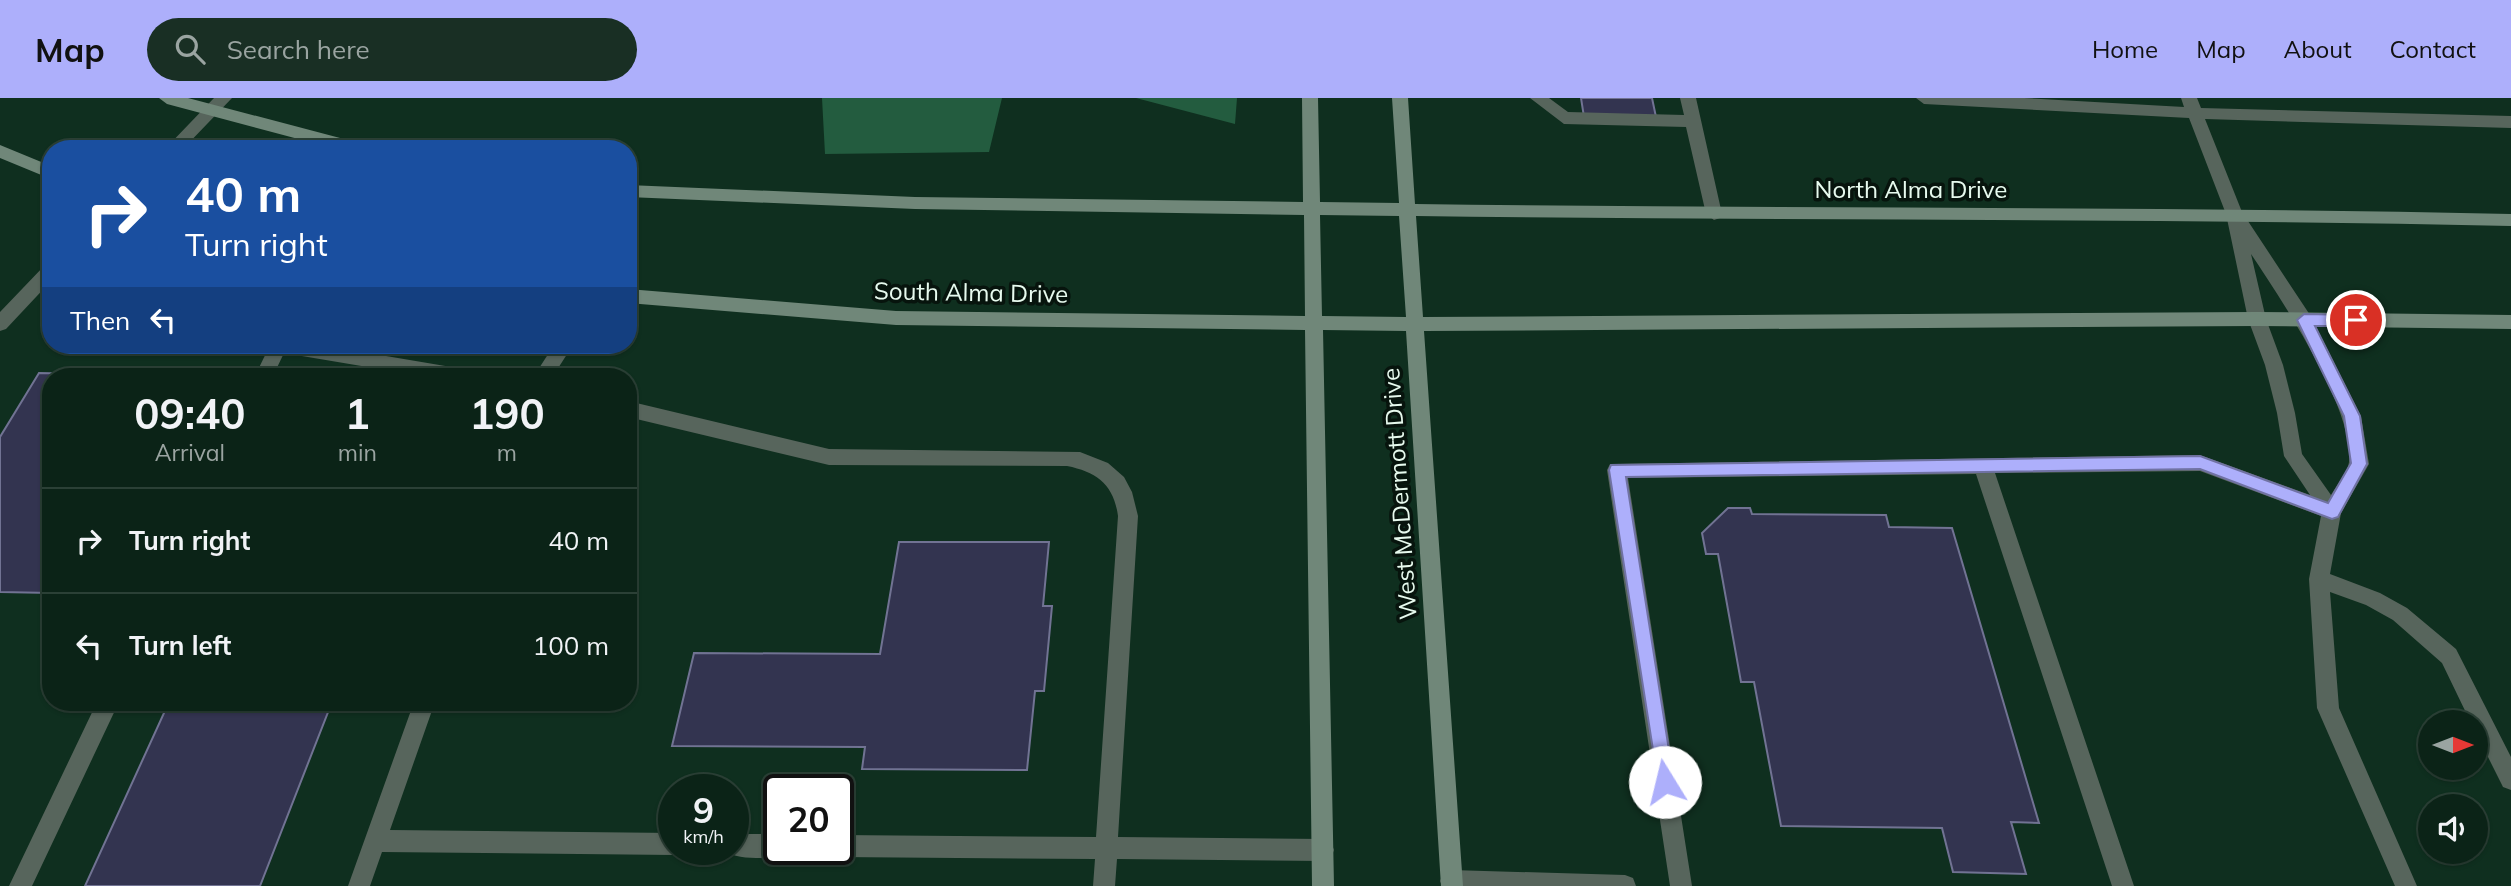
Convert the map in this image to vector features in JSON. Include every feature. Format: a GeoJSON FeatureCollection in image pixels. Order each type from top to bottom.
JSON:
{"type":"FeatureCollection","features":[{"type":"Feature","properties":{"kind":"main road"},"geometry":{"type":"LineString","coordinates":[[167,98],[325,140]]}},
{"type":"Feature","properties":{"kind":"main road"},"geometry":{"type":"LineString","coordinates":[[1310,98],[1323,886]]}},
{"type":"Feature","properties":{"kind":"main road","name":"West McDermott Drive"},"geometry":{"type":"LineString","coordinates":[[1400,98],[1451,883]]}},
{"type":"Feature","properties":{"kind":"main road"},"geometry":{"type":"LineString","coordinates":[[0,151],[42,169]]}},
{"type":"Feature","properties":{"kind":"main road"},"geometry":{"type":"LineString","coordinates":[[637,191],[929,203],[1312,208]]}},
{"type":"Feature","properties":{"kind":"main road","name":"North Alma Drive"},"geometry":{"type":"LineString","coordinates":[[1312,208],[1714,214],[2234,214],[2511,220]]}},
{"type":"Feature","properties":{"kind":"main road","name":"South Alma Drive"},"geometry":{"type":"LineString","coordinates":[[637,297],[896,318],[1313,323]]}},
{"type":"Feature","properties":{"kind":"main road"},"geometry":{"type":"LineString","coordinates":[[1313,323],[2257,319],[2511,322]]}},
{"type":"Feature","properties":{"kind":"lane"},"geometry":{"type":"LineString","coordinates":[[182,140],[224,98]]}},
{"type":"Feature","properties":{"kind":"lane"},"geometry":{"type":"LineString","coordinates":[[1538,98],[1564,118],[1693,121]]}},
{"type":"Feature","properties":{"kind":"lane"},"geometry":{"type":"LineString","coordinates":[[1688,98],[1714,214]]}},
{"type":"Feature","properties":{"kind":"lane"},"geometry":{"type":"LineString","coordinates":[[1924,98],[2192,105],[2511,122]]}},
{"type":"Feature","properties":{"kind":"lane"},"geometry":{"type":"LineString","coordinates":[[2192,105],[2234,214],[2257,319],[2274,365],[2293,456],[2332,512]]}},
{"type":"Feature","properties":{"kind":"lane"},"geometry":{"type":"LineString","coordinates":[[2234,214],[2304,320],[2352,416],[2359,464],[2332,512],[2319,579],[2328,708],[2406,886]]}},
{"type":"Feature","properties":{"kind":"lane"},"geometry":{"type":"LineString","coordinates":[[0,324],[42,278]]}},
{"type":"Feature","properties":{"kind":"lane"},"geometry":{"type":"LineString","coordinates":[[33,287],[42,290]]}},
{"type":"Feature","properties":{"kind":"lane"},"geometry":{"type":"LineString","coordinates":[[332,354],[416,368]]}},
{"type":"Feature","properties":{"kind":"lane"},"geometry":{"type":"LineString","coordinates":[[637,411],[829,457],[1067,458],[1088,460],[1105,468],[1118,481],[1126,498],[1128,516],[1104,886]]}},
{"type":"Feature","properties":{"kind":"lane"},"geometry":{"type":"LineString","coordinates":[[1681,886],[1617,470],[2200,463],[2332,512]]}},
{"type":"Feature","properties":{"kind":"lane"},"geometry":{"type":"LineString","coordinates":[[1983,466],[2123,886]]}},
{"type":"Feature","properties":{"kind":"lane"},"geometry":{"type":"LineString","coordinates":[[2319,579],[2373,599],[2400,614],[2449,656],[2511,780]]}},
{"type":"Feature","properties":{"kind":"lane"},"geometry":{"type":"LineString","coordinates":[[20,886],[104,711]]}},
{"type":"Feature","properties":{"kind":"lane"},"geometry":{"type":"LineString","coordinates":[[359,886],[421,711]]}},
{"type":"Feature","properties":{"kind":"lane"},"geometry":{"type":"LineString","coordinates":[[375,841],[658,844]]}},
{"type":"Feature","properties":{"kind":"lane"},"geometry":{"type":"LineString","coordinates":[[854,846],[1323,850]]}},
{"type":"Feature","properties":{"kind":"lane"},"geometry":{"type":"LineString","coordinates":[[1451,883],[1625,886]]}},
{"type":"Feature","properties":{"kind":"green space"},"geometry":{"type":"Polygon","coordinates":[[[822,98],[1002,98],[989,152],[825,154],[822,98]]]}},
{"type":"Feature","properties":{"kind":"green space"},"geometry":{"type":"Polygon","coordinates":[[[1136,98],[1237,98],[1235,124],[1136,98]]]}},
{"type":"Feature","properties":{"kind":"building"},"geometry":{"type":"Polygon","coordinates":[[[1581,98],[1652,98],[1656,117],[1584,117],[1581,98]]]}},
{"type":"Feature","properties":{"kind":"building"},"geometry":{"type":"Polygon","coordinates":[[[39,373],[42,373],[42,593],[0,592],[0,437],[39,373]]]}},
{"type":"Feature","properties":{"kind":"building"},"geometry":{"type":"Polygon","coordinates":[[[1728,508],[1750,508],[1752,514],[1886,515],[1889,527],[1952,528],[2039,823],[2011,822],[2026,874],[1953,872],[1942,828],[1781,826],[1754,682],[1741,682],[1718,554],[1706,554],[1702,533],[1728,508]]]}},
{"type":"Feature","properties":{"kind":"building"},"geometry":{"type":"Polygon","coordinates":[[[899,542],[1049,542],[1043,606],[1052,606],[1044,691],[1035,691],[1027,770],[862,769],[865,747],[672,746],[694,653],[880,654],[899,542]]]}},
{"type":"Feature","properties":{"kind":"building"},"geometry":{"type":"Polygon","coordinates":[[[165,711],[328,711],[260,886],[85,886],[165,711]]]}},
{"type":"Feature","properties":{"kind":"route"},"geometry":{"type":"LineString","coordinates":[[1665,782],[1617,470],[2200,463],[2332,512],[2359,464],[2352,416],[2304,320],[2356,320]]}}]}
